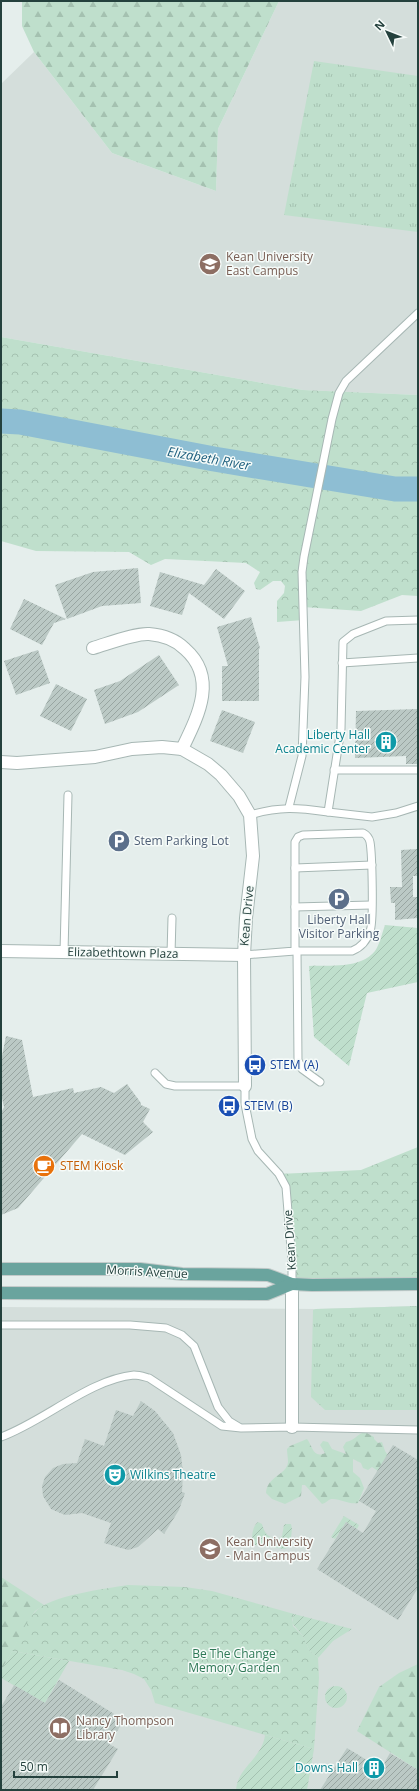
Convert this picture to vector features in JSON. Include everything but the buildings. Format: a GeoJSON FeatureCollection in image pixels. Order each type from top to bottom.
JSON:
{"type":"FeatureCollection","features":[{"type":"Feature","properties":{"kind":"main road","name":"Morris Avenue"},"geometry":{"type":"LineString","coordinates":[[1,1269],[140,1269],[182,1274],[268,1275],[292,1284],[418,1284]]}},
{"type":"Feature","properties":{"kind":"main road","name":"Morris Avenue"},"geometry":{"type":"LineString","coordinates":[[1,1293],[267,1294],[292,1284]]}},
{"type":"Feature","properties":{"kind":"street"},"geometry":{"type":"LineString","coordinates":[[93,648],[148,634],[169,639],[181,645],[196,661],[204,680],[203,696],[198,712],[182,749]]}},
{"type":"Feature","properties":{"kind":"street","name":"Kean Drive"},"geometry":{"type":"LineString","coordinates":[[1,762],[17,763],[96,757],[132,749],[162,747],[182,749],[208,764],[221,775],[239,796],[250,815],[253,856],[246,918],[244,955],[245,1086]]}},
{"type":"Feature","properties":{"kind":"street","name":"Elizabethtown Plaza"},"geometry":{"type":"LineString","coordinates":[[1,951],[244,955]]}},
{"type":"Feature","properties":{"kind":"street"},"geometry":{"type":"LineString","coordinates":[[292,1284],[292,1427]]}},
{"type":"Feature","properties":{"kind":"lane"},"geometry":{"type":"LineString","coordinates":[[289,807],[302,756],[305,677],[302,572],[332,419],[339,393],[346,381],[418,313]]}},
{"type":"Feature","properties":{"kind":"lane"},"geometry":{"type":"LineString","coordinates":[[328,812],[341,729],[343,642],[353,634],[386,621],[418,620]]}},
{"type":"Feature","properties":{"kind":"lane"},"geometry":{"type":"LineString","coordinates":[[342,663],[418,658]]}},
{"type":"Feature","properties":{"kind":"lane"},"geometry":{"type":"LineString","coordinates":[[334,770],[418,770]]}},
{"type":"Feature","properties":{"kind":"lane"},"geometry":{"type":"LineString","coordinates":[[64,952],[68,795]]}},
{"type":"Feature","properties":{"kind":"lane"},"geometry":{"type":"LineString","coordinates":[[250,815],[263,811],[289,807],[372,816],[396,813],[418,806]]}},
{"type":"Feature","properties":{"kind":"lane"},"geometry":{"type":"LineString","coordinates":[[244,955],[296,951],[352,950],[361,947],[371,930],[372,865],[368,836],[363,833],[311,834],[298,837],[295,842],[295,907],[296,951],[298,1060],[302,1069],[320,1082]]}},
{"type":"Feature","properties":{"kind":"lane"},"geometry":{"type":"LineString","coordinates":[[295,868],[372,865]]}},
{"type":"Feature","properties":{"kind":"lane"},"geometry":{"type":"LineString","coordinates":[[295,907],[371,906]]}},
{"type":"Feature","properties":{"kind":"lane"},"geometry":{"type":"LineString","coordinates":[[171,954],[172,918]]}},
{"type":"Feature","properties":{"kind":"lane"},"geometry":{"type":"LineString","coordinates":[[155,1073],[166,1084],[175,1086],[245,1086]]}},
{"type":"Feature","properties":{"kind":"lane","name":"Kean Drive"},"geometry":{"type":"LineString","coordinates":[[245,1086],[245,1104],[252,1139],[258,1151],[279,1174],[286,1187],[292,1261],[292,1284]]}},
{"type":"Feature","properties":{"kind":"lane"},"geometry":{"type":"LineString","coordinates":[[1,1325],[130,1325],[166,1328],[182,1335],[194,1346],[218,1407],[229,1421],[241,1428]]}},
{"type":"Feature","properties":{"kind":"lane"},"geometry":{"type":"LineString","coordinates":[[1,1437],[93,1389],[119,1378],[136,1375],[149,1378],[222,1426],[241,1428],[292,1427],[418,1430]]}},
{"type":"Feature","properties":{"kind":"shaded area","name":"Kean University East Campus"},"geometry":{"type":"Polygon","coordinates":[[[279,1],[418,1],[418,395],[303,390],[1,337],[1,84],[34,52],[112,153],[216,191],[218,129],[279,1]]]}},
{"type":"Feature","properties":{"kind":"shaded area","name":"Kean University - Main Campus"},"geometry":{"type":"Polygon","coordinates":[[[418,1306],[418,1790],[1,1790],[1,1307],[316,1309],[418,1306]]]}},
{"type":"Feature","properties":{"kind":"green space"},"geometry":{"type":"Polygon","coordinates":[[[22,1],[279,1],[218,129],[216,191],[112,153],[34,52],[22,26],[22,1]]]}},
{"type":"Feature","properties":{"kind":"green space"},"geometry":{"type":"Polygon","coordinates":[[[314,61],[418,76],[418,232],[284,215],[314,61]]]}},
{"type":"Feature","properties":{"kind":"green space"},"geometry":{"type":"Polygon","coordinates":[[[1,337],[303,390],[418,395],[418,596],[402,595],[361,611],[303,607],[304,620],[277,622],[277,601],[284,593],[285,586],[281,581],[273,581],[260,590],[256,589],[254,583],[260,572],[246,563],[165,559],[151,565],[129,552],[36,551],[1,541],[1,337]]]}},
{"type":"Feature","properties":{"kind":"green space"},"geometry":{"type":"Polygon","coordinates":[[[385,925],[418,928],[418,982],[367,993],[349,1066],[314,1037],[309,966],[335,966],[362,961],[369,957],[377,948],[385,925]]]}},
{"type":"Feature","properties":{"kind":"green space"},"geometry":{"type":"Polygon","coordinates":[[[418,1147],[418,1283],[292,1284],[286,1187],[279,1174],[361,1170],[418,1147]]]}},
{"type":"Feature","properties":{"kind":"green space"},"geometry":{"type":"Polygon","coordinates":[[[418,1306],[418,1410],[325,1410],[311,1397],[313,1310],[418,1306]]]}},
{"type":"Feature","properties":{"kind":"green space"},"geometry":{"type":"Polygon","coordinates":[[[365,1432],[374,1437],[378,1443],[382,1442],[389,1457],[378,1471],[372,1467],[368,1470],[363,1468],[361,1463],[353,1459],[353,1472],[360,1478],[364,1488],[358,1503],[331,1499],[322,1504],[305,1485],[302,1485],[301,1496],[285,1504],[272,1499],[266,1493],[267,1487],[273,1479],[287,1466],[287,1449],[290,1446],[307,1439],[315,1453],[321,1454],[325,1453],[320,1445],[323,1441],[328,1442],[332,1449],[346,1454],[343,1447],[346,1442],[365,1432]]]}},
{"type":"Feature","properties":{"kind":"green space"},"geometry":{"type":"Polygon","coordinates":[[[344,1516],[359,1525],[357,1529],[346,1522],[335,1539],[331,1537],[344,1516]]]}},
{"type":"Feature","properties":{"kind":"green space"},"geometry":{"type":"Polygon","coordinates":[[[258,1522],[262,1524],[267,1534],[278,1539],[282,1536],[284,1525],[291,1524],[292,1529],[290,1546],[285,1549],[255,1545],[252,1543],[253,1529],[258,1522]]]}},
{"type":"Feature","properties":{"kind":"green space"},"geometry":{"type":"Polygon","coordinates":[[[1,1577],[44,1605],[35,1611],[1,1671],[1,1577]]]}},
{"type":"Feature","properties":{"kind":"green space","name":"Be The Change Memory Garden"},"geometry":{"type":"Polygon","coordinates":[[[128,1585],[185,1587],[212,1591],[294,1614],[292,1620],[293,1626],[303,1636],[309,1650],[318,1658],[319,1678],[314,1749],[155,1703],[151,1690],[144,1679],[122,1670],[12,1651],[28,1621],[42,1606],[65,1597],[128,1585]]]}},
{"type":"Feature","properties":{"kind":"green space"},"geometry":{"type":"Polygon","coordinates":[[[294,1614],[352,1629],[333,1641],[318,1658],[309,1650],[303,1636],[292,1623],[294,1614]]]}},
{"type":"Feature","properties":{"kind":"green space"},"geometry":{"type":"Polygon","coordinates":[[[12,1651],[69,1661],[45,1703],[1,1678],[1,1671],[12,1651]]]}},
{"type":"Feature","properties":{"kind":"green space"},"geometry":{"type":"Polygon","coordinates":[[[418,1664],[418,1770],[357,1731],[379,1687],[399,1673],[418,1664]]]}},
{"type":"Feature","properties":{"kind":"green space"},"geometry":{"type":"Polygon","coordinates":[[[336,1686],[344,1689],[347,1697],[344,1705],[336,1708],[328,1705],[325,1697],[328,1689],[336,1686]]]}},
{"type":"Feature","properties":{"kind":"green space"},"geometry":{"type":"Polygon","coordinates":[[[265,1735],[314,1749],[307,1790],[236,1790],[241,1775],[255,1757],[263,1743],[265,1735]]]}},
{"type":"Feature","properties":{"kind":"waterway","name":"Elizabeth River"},"geometry":{"type":"LineString","coordinates":[[1,421],[20,422],[214,459],[395,489],[418,489]]}},
{"type":"Feature","properties":{"kind":"place","name":"Kean University East Campus"},"geometry":{"type":"Point","coordinates":[210,264]}},
{"type":"Feature","properties":{"kind":"place","name":"Liberty Hall Academic Center"},"geometry":{"type":"Point","coordinates":[386,742]}},
{"type":"Feature","properties":{"kind":"place","name":"Stem Parking Lot"},"geometry":{"type":"Point","coordinates":[119,841]}},
{"type":"Feature","properties":{"kind":"place","name":"Liberty Hall Visitor Parking"},"geometry":{"type":"Point","coordinates":[339,899]}},
{"type":"Feature","properties":{"kind":"place","name":"STEM (A)"},"geometry":{"type":"Point","coordinates":[255,1065]}},
{"type":"Feature","properties":{"kind":"place","name":"STEM (B)"},"geometry":{"type":"Point","coordinates":[229,1106]}},
{"type":"Feature","properties":{"kind":"place","name":"STEM Kiosk"},"geometry":{"type":"Point","coordinates":[44,1166]}},
{"type":"Feature","properties":{"kind":"place","name":"Wilkins Theatre"},"geometry":{"type":"Point","coordinates":[115,1475]}},
{"type":"Feature","properties":{"kind":"place","name":"Kean University - Main Campus"},"geometry":{"type":"Point","coordinates":[210,1549]}},
{"type":"Feature","properties":{"kind":"place","name":"Nancy Thompson Library"},"geometry":{"type":"Point","coordinates":[60,1728]}},
{"type":"Feature","properties":{"kind":"place","name":"Downs Hall"},"geometry":{"type":"Point","coordinates":[374,1768]}}]}
